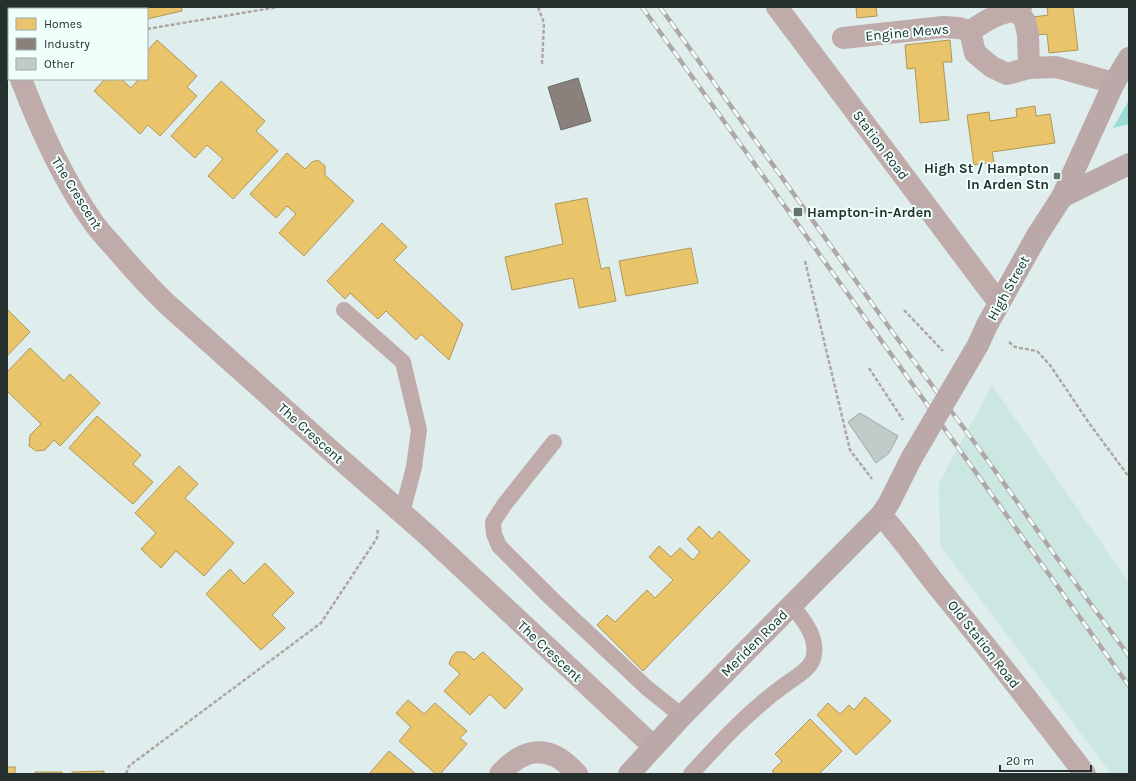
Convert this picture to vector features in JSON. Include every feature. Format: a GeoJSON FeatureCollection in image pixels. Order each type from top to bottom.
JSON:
{"type":"FeatureCollection","features":[{"type":"Feature","properties":{"kind":"main road","name":"High Street"},"geometry":{"type":"LineString","coordinates":[[881,515],[889,503],[911,459],[978,345],[987,325],[1038,234],[1062,197],[1114,83],[1129,58]]}},
{"type":"Feature","properties":{"kind":"main road"},"geometry":{"type":"LineString","coordinates":[[1062,197],[1129,164]]}},
{"type":"Feature","properties":{"kind":"main road","name":"Meriden Road"},"geometry":{"type":"LineString","coordinates":[[629,774],[682,716],[881,515]]}},
{"type":"Feature","properties":{"kind":"street","name":"Station Road"},"geometry":{"type":"LineString","coordinates":[[777,7],[999,303]]}},
{"type":"Feature","properties":{"kind":"street"},"geometry":{"type":"LineString","coordinates":[[1029,68],[1028,35],[1025,21],[1019,9],[997,15],[970,30],[975,53],[992,67],[1007,74],[1029,68],[1056,67],[1114,83]]}},
{"type":"Feature","properties":{"kind":"street","name":"Engine Mews"},"geometry":{"type":"LineString","coordinates":[[843,38],[943,27],[970,30]]}},
{"type":"Feature","properties":{"kind":"street","name":"The Crescent"},"geometry":{"type":"LineString","coordinates":[[21,80],[50,150],[75,196],[94,224],[144,282],[168,306],[426,534],[653,746]]}},
{"type":"Feature","properties":{"kind":"street","name":"Old Station Road"},"geometry":{"type":"LineString","coordinates":[[881,515],[900,535],[930,577],[1000,664],[1085,774]]}},
{"type":"Feature","properties":{"kind":"street"},"geometry":{"type":"LineString","coordinates":[[500,774],[510,763],[524,755],[540,752],[556,756],[577,774]]}},
{"type":"Feature","properties":{"kind":"lane"},"geometry":{"type":"LineString","coordinates":[[344,310],[403,362],[419,430],[414,467],[402,513]]}},
{"type":"Feature","properties":{"kind":"lane"},"geometry":{"type":"LineString","coordinates":[[554,442],[504,505],[493,522],[494,534],[499,546],[568,615],[646,688],[682,716]]}},
{"type":"Feature","properties":{"kind":"lane"},"geometry":{"type":"LineString","coordinates":[[691,774],[747,716],[810,666],[814,654],[813,642],[808,628],[792,605]]}},
{"type":"Feature","properties":{"kind":"path"},"geometry":{"type":"LineString","coordinates":[[148,29],[278,7]]}},
{"type":"Feature","properties":{"kind":"path"},"geometry":{"type":"LineString","coordinates":[[538,7],[544,23],[542,64]]}},
{"type":"Feature","properties":{"kind":"path"},"geometry":{"type":"LineString","coordinates":[[805,261],[850,450],[873,481]]}},
{"type":"Feature","properties":{"kind":"path"},"geometry":{"type":"LineString","coordinates":[[904,310],[944,353]]}},
{"type":"Feature","properties":{"kind":"path"},"geometry":{"type":"LineString","coordinates":[[987,325],[1015,347],[1037,351],[1050,365],[1129,477]]}},
{"type":"Feature","properties":{"kind":"path"},"geometry":{"type":"LineString","coordinates":[[869,368],[904,423]]}},
{"type":"Feature","properties":{"kind":"path"},"geometry":{"type":"LineString","coordinates":[[126,774],[129,766],[321,623],[377,538],[383,497]]}},
{"type":"Feature","properties":{"kind":"shaded area"},"geometry":{"type":"Polygon","coordinates":[[[1129,100],[1129,124],[1113,128],[1129,100]]]}},
{"type":"Feature","properties":{"kind":"shaded area"},"geometry":{"type":"Polygon","coordinates":[[[992,385],[1129,583],[1129,774],[1111,774],[940,546],[939,483],[992,385]]]}},
{"type":"Feature","properties":{"kind":"building: Homes"},"geometry":{"type":"Polygon","coordinates":[[[181,7],[182,11],[148,19],[148,8],[117,8],[181,7]]]}},
{"type":"Feature","properties":{"kind":"building: Homes"},"geometry":{"type":"Polygon","coordinates":[[[856,7],[876,7],[877,16],[857,18],[856,7]]]}},
{"type":"Feature","properties":{"kind":"building: Homes"},"geometry":{"type":"Polygon","coordinates":[[[1047,7],[1073,7],[1078,50],[1049,53],[1047,34],[1035,35],[1033,17],[1048,15],[1047,7]]]}},
{"type":"Feature","properties":{"kind":"building: Homes"},"geometry":{"type":"Polygon","coordinates":[[[157,40],[197,76],[187,87],[197,96],[160,136],[148,125],[140,134],[94,91],[104,80],[122,80],[131,88],[138,80],[148,80],[148,50],[157,40]]]}},
{"type":"Feature","properties":{"kind":"building: Homes"},"geometry":{"type":"Polygon","coordinates":[[[950,40],[952,62],[943,62],[949,120],[920,123],[915,68],[907,69],[905,45],[950,40]]]}},
{"type":"Feature","properties":{"kind":"building: Homes"},"geometry":{"type":"Polygon","coordinates":[[[221,81],[265,121],[256,131],[278,151],[233,199],[208,176],[223,159],[207,145],[195,158],[171,136],[221,81]]]}},
{"type":"Feature","properties":{"kind":"building: Homes"},"geometry":{"type":"Polygon","coordinates":[[[1035,106],[1036,116],[1050,114],[1055,143],[992,152],[994,162],[974,165],[967,115],[989,112],[990,121],[1017,117],[1016,109],[1035,106]]]}},
{"type":"Feature","properties":{"kind":"building: Homes"},"geometry":{"type":"Polygon","coordinates":[[[287,153],[305,169],[312,162],[318,160],[325,166],[325,175],[354,201],[304,256],[279,233],[296,214],[287,206],[276,218],[250,194],[287,153]]]}},
{"type":"Feature","properties":{"kind":"building: Homes"},"geometry":{"type":"Polygon","coordinates":[[[587,198],[601,269],[609,267],[616,301],[579,308],[573,278],[512,290],[505,257],[563,244],[555,204],[587,198]]]}},
{"type":"Feature","properties":{"kind":"building: Homes"},"geometry":{"type":"Polygon","coordinates":[[[382,223],[407,247],[394,260],[463,324],[449,360],[421,334],[416,340],[386,311],[378,319],[350,293],[345,299],[327,281],[382,223]]]}},
{"type":"Feature","properties":{"kind":"building: Homes"},"geometry":{"type":"Polygon","coordinates":[[[691,248],[698,283],[626,296],[619,261],[691,248]]]}},
{"type":"Feature","properties":{"kind":"building: Homes"},"geometry":{"type":"Polygon","coordinates":[[[7,309],[30,332],[7,356],[7,309]]]}},
{"type":"Feature","properties":{"kind":"building: Homes"},"geometry":{"type":"Polygon","coordinates":[[[30,348],[64,381],[70,374],[100,403],[60,446],[54,440],[45,450],[36,451],[29,446],[30,435],[41,424],[7,391],[7,372],[30,348]]]}},
{"type":"Feature","properties":{"kind":"building: Homes"},"geometry":{"type":"Polygon","coordinates":[[[97,416],[141,455],[133,464],[153,482],[133,504],[69,448],[97,416]]]}},
{"type":"Feature","properties":{"kind":"building: Homes"},"geometry":{"type":"Polygon","coordinates":[[[179,466],[198,484],[185,498],[234,543],[204,576],[176,551],[161,568],[141,549],[156,533],[135,513],[179,466]]]}},
{"type":"Feature","properties":{"kind":"building: Homes"},"geometry":{"type":"Polygon","coordinates":[[[699,526],[712,539],[719,531],[750,561],[643,671],[597,625],[607,615],[615,622],[647,590],[655,598],[673,580],[649,557],[659,546],[671,557],[680,548],[693,560],[700,552],[687,539],[699,526]]]}},
{"type":"Feature","properties":{"kind":"building: Homes"},"geometry":{"type":"Polygon","coordinates":[[[265,563],[294,593],[272,615],[285,628],[261,650],[206,594],[230,569],[244,584],[265,563]]]}},
{"type":"Feature","properties":{"kind":"building: Homes"},"geometry":{"type":"Polygon","coordinates":[[[456,652],[465,652],[474,660],[483,652],[523,689],[505,709],[490,694],[470,715],[444,691],[460,674],[449,664],[451,658],[456,652]]]}},
{"type":"Feature","properties":{"kind":"building: Homes"},"geometry":{"type":"Polygon","coordinates":[[[865,697],[891,721],[856,755],[817,715],[828,703],[840,714],[849,705],[854,710],[865,697]]]}},
{"type":"Feature","properties":{"kind":"building: Homes"},"geometry":{"type":"Polygon","coordinates":[[[408,700],[424,714],[435,703],[467,731],[460,738],[467,744],[440,774],[436,774],[399,741],[411,727],[396,713],[408,700]]]}},
{"type":"Feature","properties":{"kind":"building: Homes"},"geometry":{"type":"Polygon","coordinates":[[[810,719],[842,751],[819,774],[775,774],[772,771],[782,761],[775,754],[810,719]]]}},
{"type":"Feature","properties":{"kind":"building: Homes"},"geometry":{"type":"Polygon","coordinates":[[[389,751],[416,774],[369,774],[389,751]]]}},
{"type":"Feature","properties":{"kind":"building: Homes"},"geometry":{"type":"Polygon","coordinates":[[[7,767],[15,767],[15,774],[7,774],[7,767]]]}},
{"type":"Feature","properties":{"kind":"building: Homes"},"geometry":{"type":"Polygon","coordinates":[[[104,771],[104,774],[72,774],[72,772],[104,771]]]}},
{"type":"Feature","properties":{"kind":"building: Homes"},"geometry":{"type":"Polygon","coordinates":[[[35,772],[62,772],[62,774],[35,774],[35,772]]]}},
{"type":"Feature","properties":{"kind":"building: Industry"},"geometry":{"type":"Polygon","coordinates":[[[578,78],[591,121],[561,130],[548,87],[578,78]]]}},
{"type":"Feature","properties":{"kind":"building: Other"},"geometry":{"type":"Polygon","coordinates":[[[860,413],[898,436],[889,453],[876,463],[848,422],[860,413]]]}},
{"type":"Feature","properties":{"kind":"railway"},"geometry":{"type":"LineString","coordinates":[[642,7],[1129,686]]}},
{"type":"Feature","properties":{"kind":"railway"},"geometry":{"type":"LineString","coordinates":[[660,7],[891,330],[1129,656]]}},
{"type":"Feature","properties":{"kind":"place","name":"High St / Hampton In Arden Stn"},"geometry":{"type":"Point","coordinates":[1057,176]}},
{"type":"Feature","properties":{"kind":"place","name":"Hampton-in-Arden"},"geometry":{"type":"Point","coordinates":[798,212]}}]}
